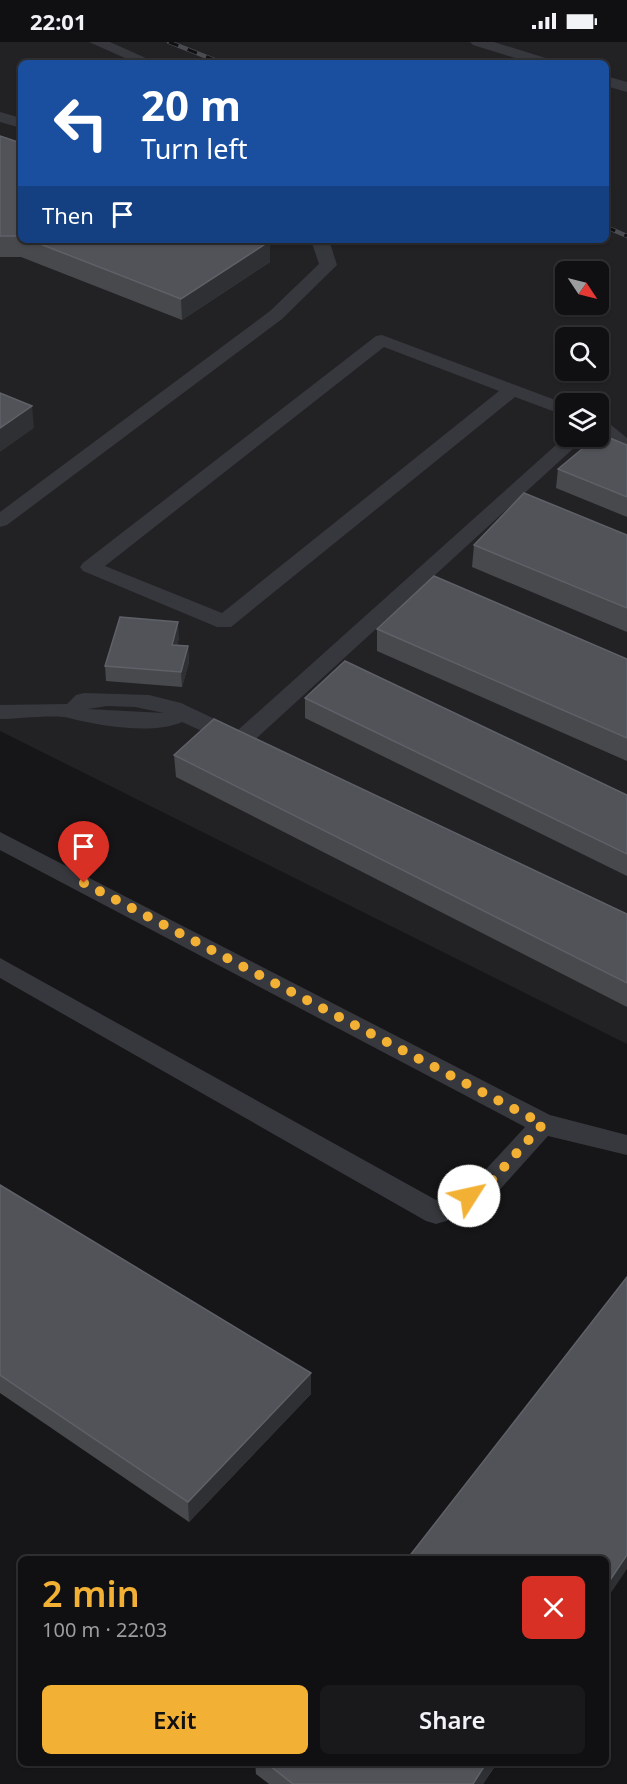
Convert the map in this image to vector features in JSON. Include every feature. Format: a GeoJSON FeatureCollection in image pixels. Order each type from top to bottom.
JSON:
{"type":"FeatureCollection","features":[{"type":"Feature","properties":{"kind":"lane"},"geometry":{"type":"LineString","coordinates":[[98,42],[142,60]]}},
{"type":"Feature","properties":{"kind":"lane"},"geometry":{"type":"LineString","coordinates":[[478,42],[537,60]]}},
{"type":"Feature","properties":{"kind":"lane"},"geometry":{"type":"LineString","coordinates":[[609,82],[627,87]]}},
{"type":"Feature","properties":{"kind":"lane"},"geometry":{"type":"LineString","coordinates":[[0,117],[18,122]]}},
{"type":"Feature","properties":{"kind":"lane"},"geometry":{"type":"LineString","coordinates":[[0,521],[276,315],[328,266],[321,243]]}},
{"type":"Feature","properties":{"kind":"lane"},"geometry":{"type":"LineString","coordinates":[[512,390],[224,622],[90,567],[382,340],[555,406]]}},
{"type":"Feature","properties":{"kind":"lane"},"geometry":{"type":"LineString","coordinates":[[609,433],[627,447]]}},
{"type":"Feature","properties":{"kind":"lane"},"geometry":{"type":"LineString","coordinates":[[241,740],[566,447]]}},
{"type":"Feature","properties":{"kind":"lane"},"geometry":{"type":"LineString","coordinates":[[0,712],[73,711],[82,716],[163,722],[182,713],[262,750]]}},
{"type":"Feature","properties":{"kind":"lane"},"geometry":{"type":"LineString","coordinates":[[0,840],[543,1124],[627,1145]]}},
{"type":"Feature","properties":{"kind":"lane"},"geometry":{"type":"LineString","coordinates":[[0,967],[436,1213],[486,1187],[543,1124]]}},
{"type":"Feature","properties":{"kind":"shaded area"},"geometry":{"type":"Polygon","coordinates":[[[0,42],[627,42],[627,1044],[0,731],[0,42]]]}},
{"type":"Feature","properties":{"kind":"building"},"geometry":{"type":"Polygon","coordinates":[[[0,136],[18,142],[18,236],[0,236],[0,136]]]}},
{"type":"Feature","properties":{"kind":"building"},"geometry":{"type":"Polygon","coordinates":[[[38,243],[267,243],[181,299],[38,243]]]}},
{"type":"Feature","properties":{"kind":"building"},"geometry":{"type":"Polygon","coordinates":[[[0,393],[32,406],[0,428],[0,393]]]}},
{"type":"Feature","properties":{"kind":"building"},"geometry":{"type":"Polygon","coordinates":[[[609,438],[627,445],[627,497],[558,469],[584,447],[609,447],[609,438]]]}},
{"type":"Feature","properties":{"kind":"building"},"geometry":{"type":"Polygon","coordinates":[[[524,493],[627,535],[627,608],[474,545],[524,493]]]}},
{"type":"Feature","properties":{"kind":"building"},"geometry":{"type":"Polygon","coordinates":[[[434,576],[627,659],[627,738],[377,629],[434,576]]]}},
{"type":"Feature","properties":{"kind":"building"},"geometry":{"type":"Polygon","coordinates":[[[120,617],[178,622],[172,645],[188,646],[181,672],[105,666],[120,617]]]}},
{"type":"Feature","properties":{"kind":"building"},"geometry":{"type":"Polygon","coordinates":[[[345,661],[627,795],[627,854],[305,698],[345,661]]]}},
{"type":"Feature","properties":{"kind":"building"},"geometry":{"type":"Polygon","coordinates":[[[214,719],[627,914],[627,983],[174,755],[214,719]]]}},
{"type":"Feature","properties":{"kind":"building"},"geometry":{"type":"Polygon","coordinates":[[[0,1185],[311,1373],[188,1502],[0,1375],[0,1185]]]}},
{"type":"Feature","properties":{"kind":"building"},"geometry":{"type":"Polygon","coordinates":[[[627,1277],[627,1555],[609,1582],[609,1556],[410,1556],[627,1277]]]}},
{"type":"Feature","properties":{"kind":"building"},"geometry":{"type":"Polygon","coordinates":[[[270,1766],[484,1766],[473,1784],[293,1784],[270,1766]]]}},
{"type":"Feature","properties":{"kind":"railway"},"geometry":{"type":"LineString","coordinates":[[169,42],[214,60]]}},
{"type":"Feature","properties":{"kind":"railway"},"geometry":{"type":"LineString","coordinates":[[609,228],[627,236]]}},
{"type":"Feature","properties":{"kind":"route"},"geometry":{"type":"LineString","coordinates":[[84,883],[543,1124],[486,1187],[469,1196]]}}]}
